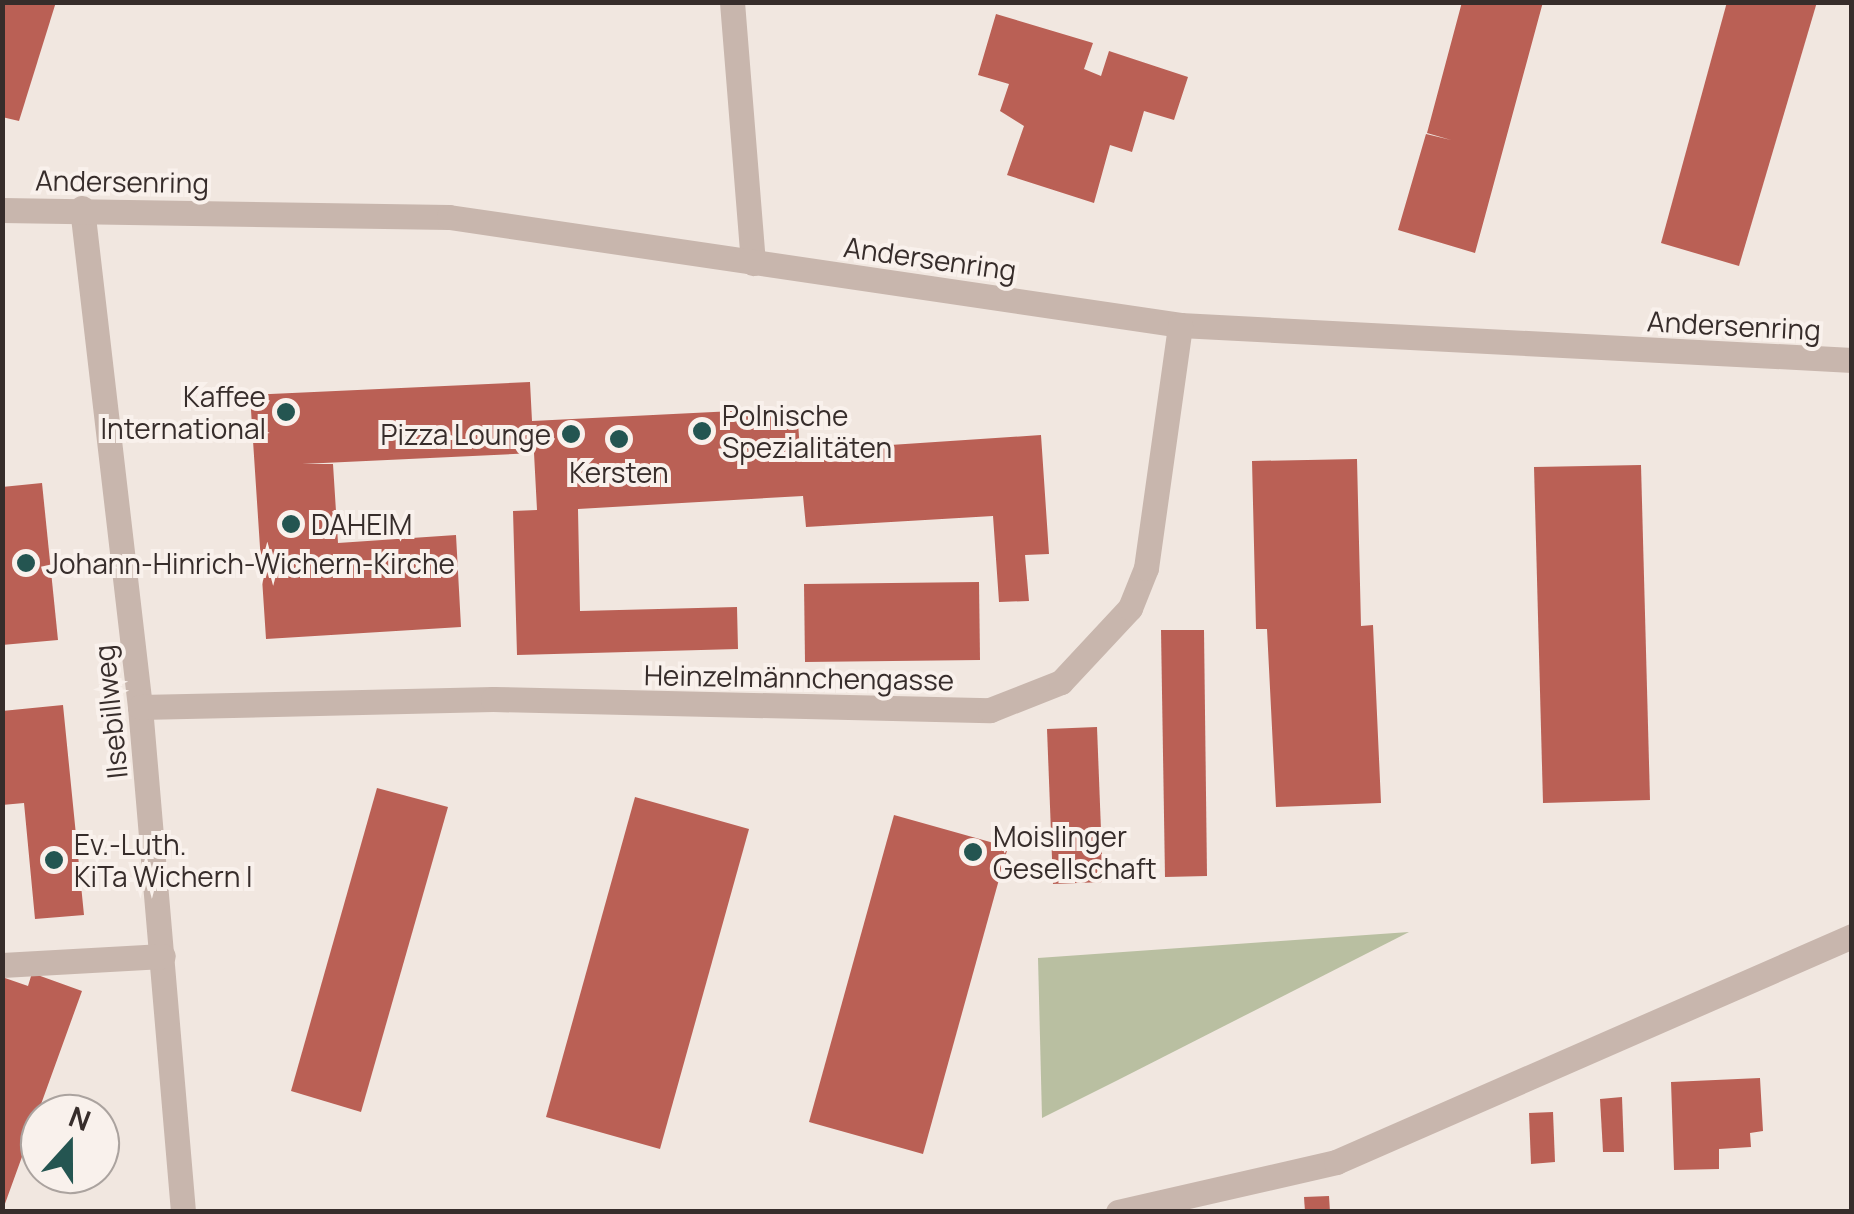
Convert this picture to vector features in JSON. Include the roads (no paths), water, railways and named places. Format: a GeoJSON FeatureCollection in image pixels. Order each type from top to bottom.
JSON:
{"type":"FeatureCollection","features":[{"type":"Feature","properties":{"kind":"street"},"geometry":{"type":"LineString","coordinates":[[732,2],[753,263]]}},
{"type":"Feature","properties":{"kind":"street","name":"Andersenring"},"geometry":{"type":"LineString","coordinates":[[2,210],[82,208],[448,217],[1180,326],[1852,360]]}},
{"type":"Feature","properties":{"kind":"street","name":"Ilsebillweg"},"geometry":{"type":"LineString","coordinates":[[82,208],[140,707],[183,1212]]}},
{"type":"Feature","properties":{"kind":"street","name":"Heinzelmännchengasse"},"geometry":{"type":"LineString","coordinates":[[140,707],[493,699],[990,710],[1062,682],[1104,646],[1130,608],[1146,568],[1180,326]]}},
{"type":"Feature","properties":{"kind":"street"},"geometry":{"type":"LineString","coordinates":[[1118,1212],[1336,1162],[1852,936]]}},
{"type":"Feature","properties":{"kind":"street"},"geometry":{"type":"LineString","coordinates":[[2,964],[164,956]]}},
{"type":"Feature","properties":{"kind":"place","name":"Kaffee International"},"geometry":{"type":"Point","coordinates":[286,412]}},
{"type":"Feature","properties":{"kind":"place","name":"Polnische Spezialitäten"},"geometry":{"type":"Point","coordinates":[702,431]}},
{"type":"Feature","properties":{"kind":"place","name":"Pizza Lounge"},"geometry":{"type":"Point","coordinates":[571,434]}},
{"type":"Feature","properties":{"kind":"place","name":"Kersten"},"geometry":{"type":"Point","coordinates":[619,439]}},
{"type":"Feature","properties":{"kind":"place","name":"DAHEIM"},"geometry":{"type":"Point","coordinates":[291,524]}},
{"type":"Feature","properties":{"kind":"place","name":"Johann-Hinrich-Wichern-Kirche"},"geometry":{"type":"Point","coordinates":[26,563]}},
{"type":"Feature","properties":{"kind":"place","name":"Moislinger Gesellschaft"},"geometry":{"type":"Point","coordinates":[973,852]}},
{"type":"Feature","properties":{"kind":"place","name":"Ev.-Luth. KiTa Wichern I"},"geometry":{"type":"Point","coordinates":[54,860]}}]}
